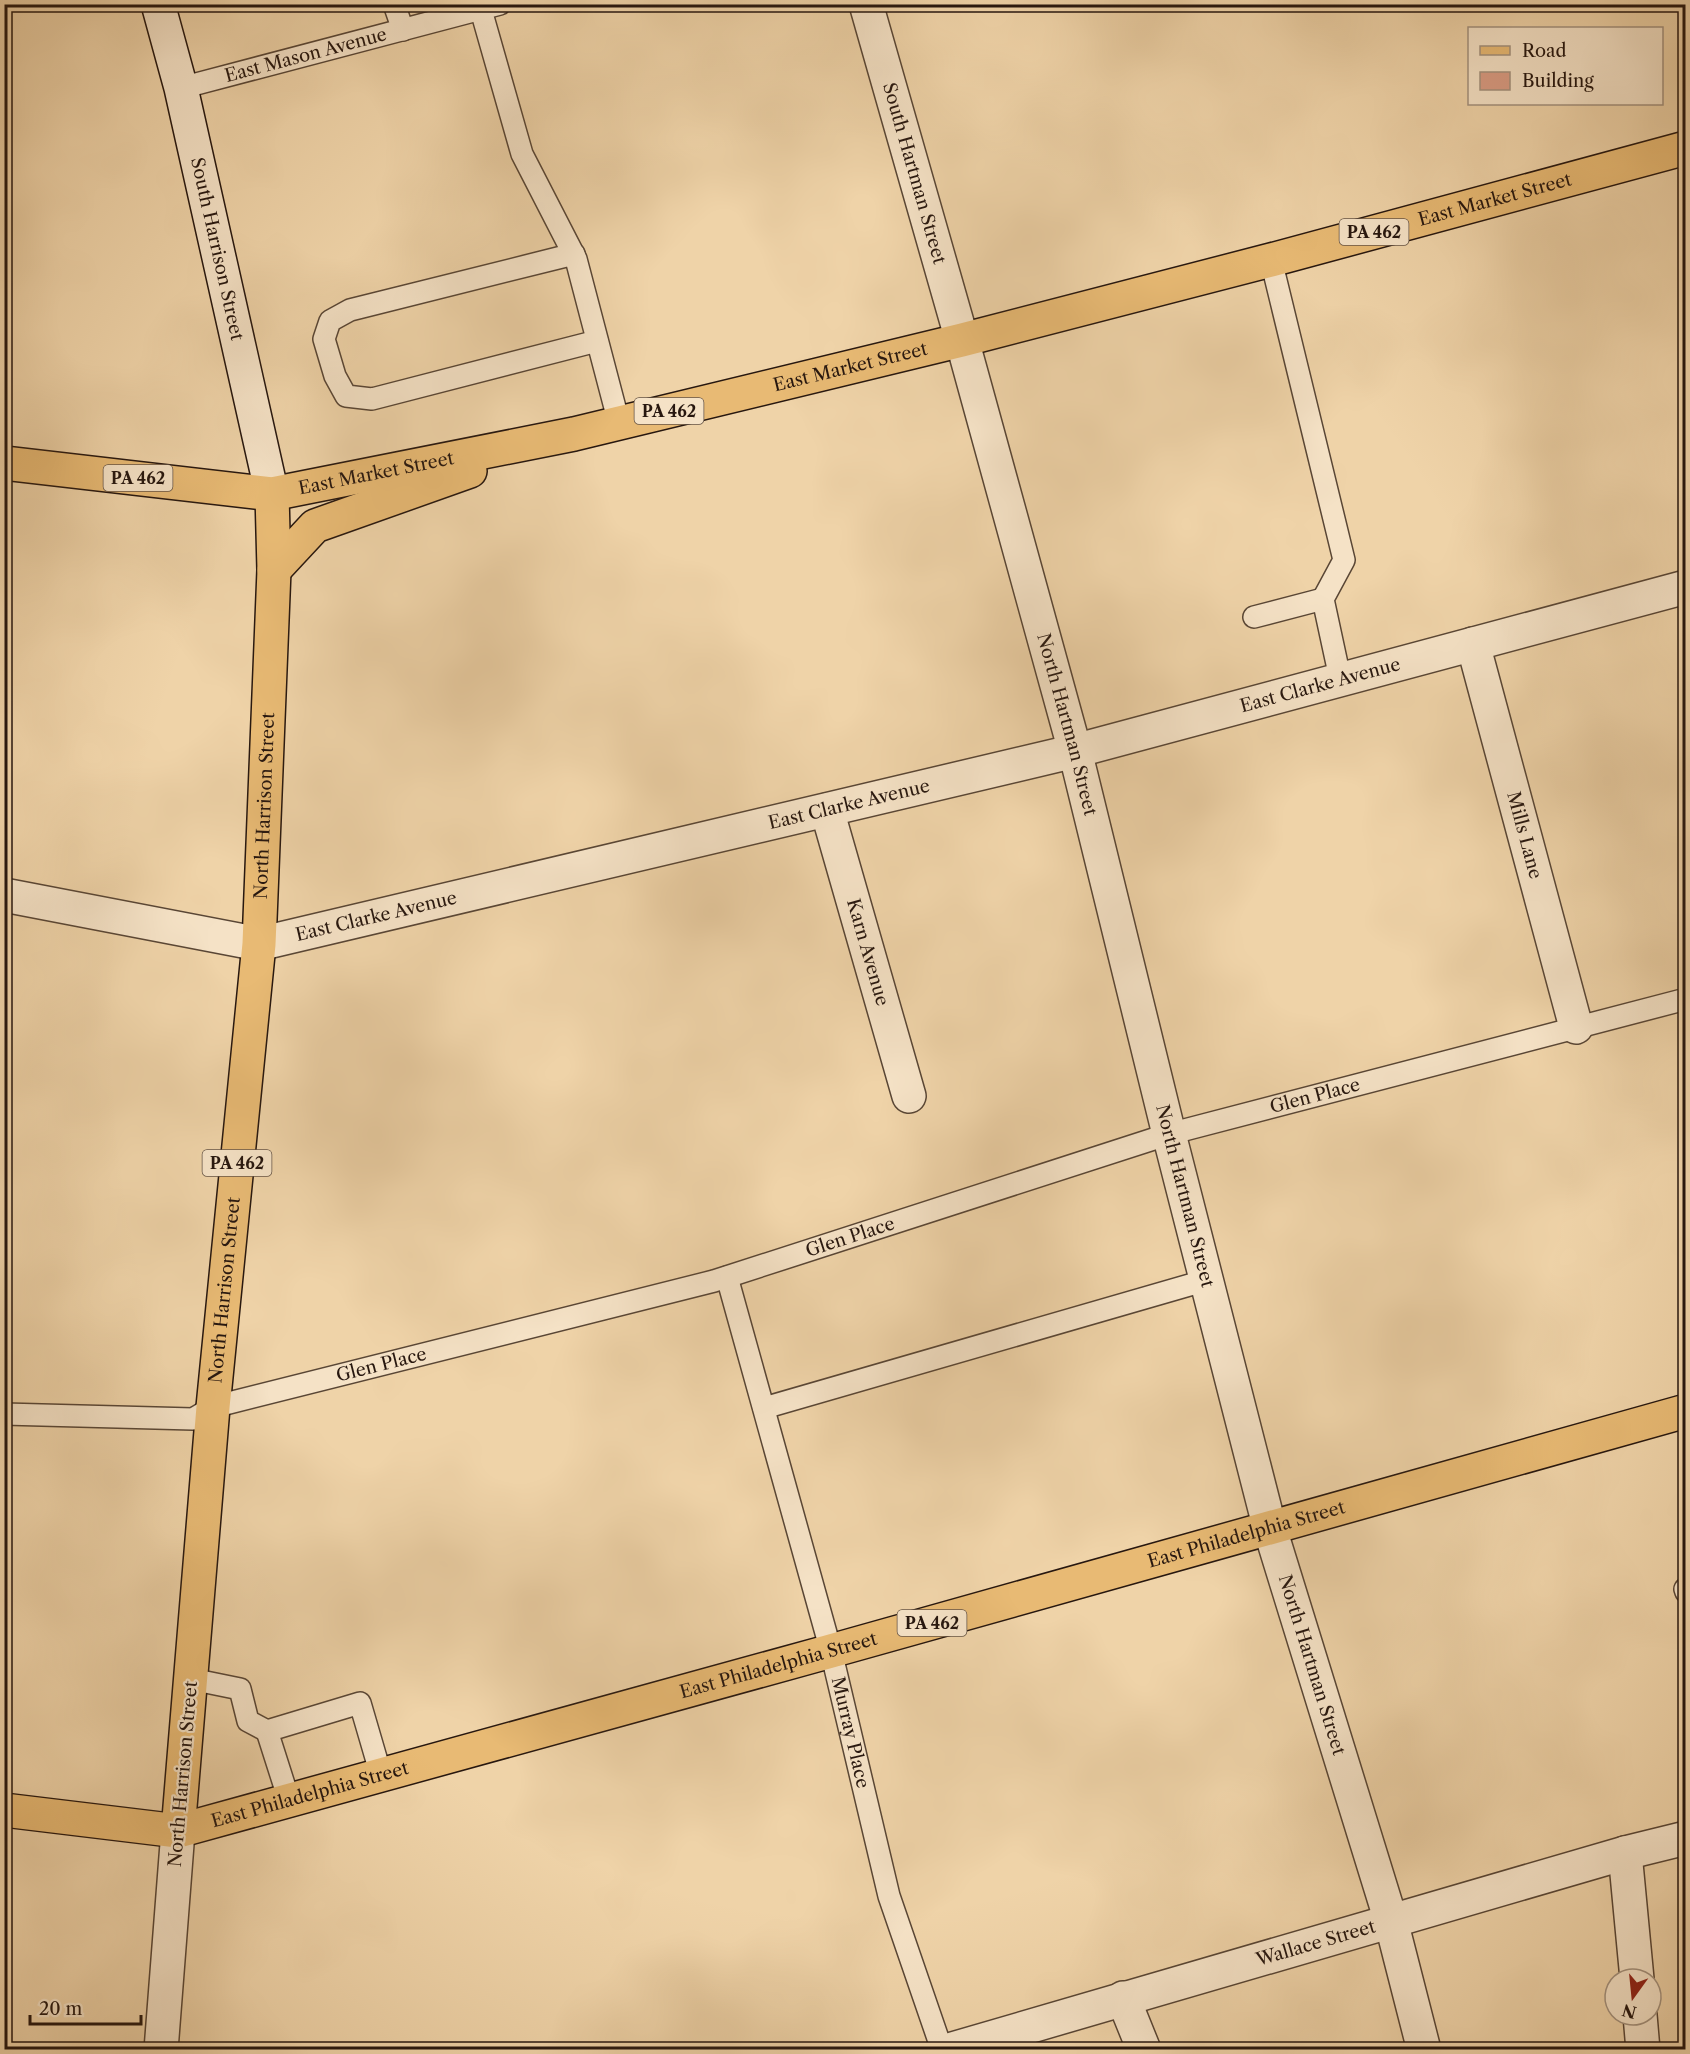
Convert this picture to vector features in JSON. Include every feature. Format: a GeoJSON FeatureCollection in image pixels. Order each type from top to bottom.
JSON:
{"type":"FeatureCollection","features":[{"type":"Feature","properties":{"kind":"main road","name":"East Market Street"},"geometry":{"type":"LineString","coordinates":[[4,463],[272,494],[574,434],[962,340],[1271,260],[1686,148]]}},
{"type":"Feature","properties":{"kind":"main road"},"geometry":{"type":"LineString","coordinates":[[274,570],[315,526],[574,434]]}},
{"type":"Feature","properties":{"kind":"main road","name":"North Harrison Street"},"geometry":{"type":"LineString","coordinates":[[178,1831],[213,1407],[259,944],[274,570],[272,494]]}},
{"type":"Feature","properties":{"kind":"main road","name":"East Philadelphia Street"},"geometry":{"type":"LineString","coordinates":[[4,1810],[178,1831],[1270,1529],[1686,1411]]}},
{"type":"Feature","properties":{"kind":"street","name":"South Harrison Street"},"geometry":{"type":"LineString","coordinates":[[158,4],[181,88],[272,494]]}},
{"type":"Feature","properties":{"kind":"street","name":"South Hartman Street"},"geometry":{"type":"LineString","coordinates":[[866,4],[962,340]]}},
{"type":"Feature","properties":{"kind":"street","name":"North Hartman Street"},"geometry":{"type":"LineString","coordinates":[[962,340],[1075,751],[1169,1134],[1270,1529],[1391,1921],[1424,2049]]}},
{"type":"Feature","properties":{"kind":"street","name":"East Clarke Avenue"},"geometry":{"type":"LineString","coordinates":[[4,895],[259,944],[1075,751],[1340,678],[1686,587]]}},
{"type":"Feature","properties":{"kind":"street","name":"Mills Lane"},"geometry":{"type":"LineString","coordinates":[[1473,644],[1576,1027]]}},
{"type":"Feature","properties":{"kind":"street","name":"Karn Avenue"},"geometry":{"type":"LineString","coordinates":[[826,810],[909,1096]]}},
{"type":"Feature","properties":{"kind":"street","name":"North Harrison Street"},"geometry":{"type":"LineString","coordinates":[[161,2049],[178,1831]]}},
{"type":"Feature","properties":{"kind":"street","name":"Wallace Street"},"geometry":{"type":"LineString","coordinates":[[949,2049],[1625,1853],[1686,1838]]}},
{"type":"Feature","properties":{"kind":"street"},"geometry":{"type":"LineString","coordinates":[[1625,1853],[1636,1967]]}},
{"type":"Feature","properties":{"kind":"street"},"geometry":{"type":"LineString","coordinates":[[1123,1998],[1144,2049]]}},
{"type":"Feature","properties":{"kind":"street"},"geometry":{"type":"LineString","coordinates":[[1641,2027],[1643,2049]]}},
{"type":"Feature","properties":{"kind":"lane"},"geometry":{"type":"LineString","coordinates":[[394,4],[403,30]]}},
{"type":"Feature","properties":{"kind":"lane","name":"East Mason Avenue"},"geometry":{"type":"LineString","coordinates":[[181,88],[490,7]]}},
{"type":"Feature","properties":{"kind":"lane"},"geometry":{"type":"LineString","coordinates":[[490,7],[522,154],[574,254],[619,423]]}},
{"type":"Feature","properties":{"kind":"lane"},"geometry":{"type":"LineString","coordinates":[[574,254],[350,310],[330,321],[324,339],[335,376],[346,396],[372,399],[597,341]]}},
{"type":"Feature","properties":{"kind":"lane"},"geometry":{"type":"LineString","coordinates":[[1271,260],[1344,560],[1323,599],[1340,678]]}},
{"type":"Feature","properties":{"kind":"lane"},"geometry":{"type":"LineString","coordinates":[[1254,617],[1323,599]]}},
{"type":"Feature","properties":{"kind":"lane","name":"Glen Place"},"geometry":{"type":"LineString","coordinates":[[4,1414],[192,1419],[213,1407],[727,1277],[1169,1134],[1686,999]]}},
{"type":"Feature","properties":{"kind":"lane","name":"Murray Place"},"geometry":{"type":"LineString","coordinates":[[727,1277],[831,1651],[889,1896],[942,2049]]}},
{"type":"Feature","properties":{"kind":"lane"},"geometry":{"type":"LineString","coordinates":[[764,1408],[1207,1280]]}},
{"type":"Feature","properties":{"kind":"lane"},"geometry":{"type":"LineString","coordinates":[[191,1680],[240,1689],[248,1721],[267,1731],[360,1703],[381,1775]]}},
{"type":"Feature","properties":{"kind":"lane"},"geometry":{"type":"LineString","coordinates":[[267,1731],[289,1800]]}},
{"type":"Feature","properties":{"kind":"building"},"geometry":{"type":"Polygon","coordinates":[[[430,4],[462,4],[432,12],[430,4]]]}}]}
